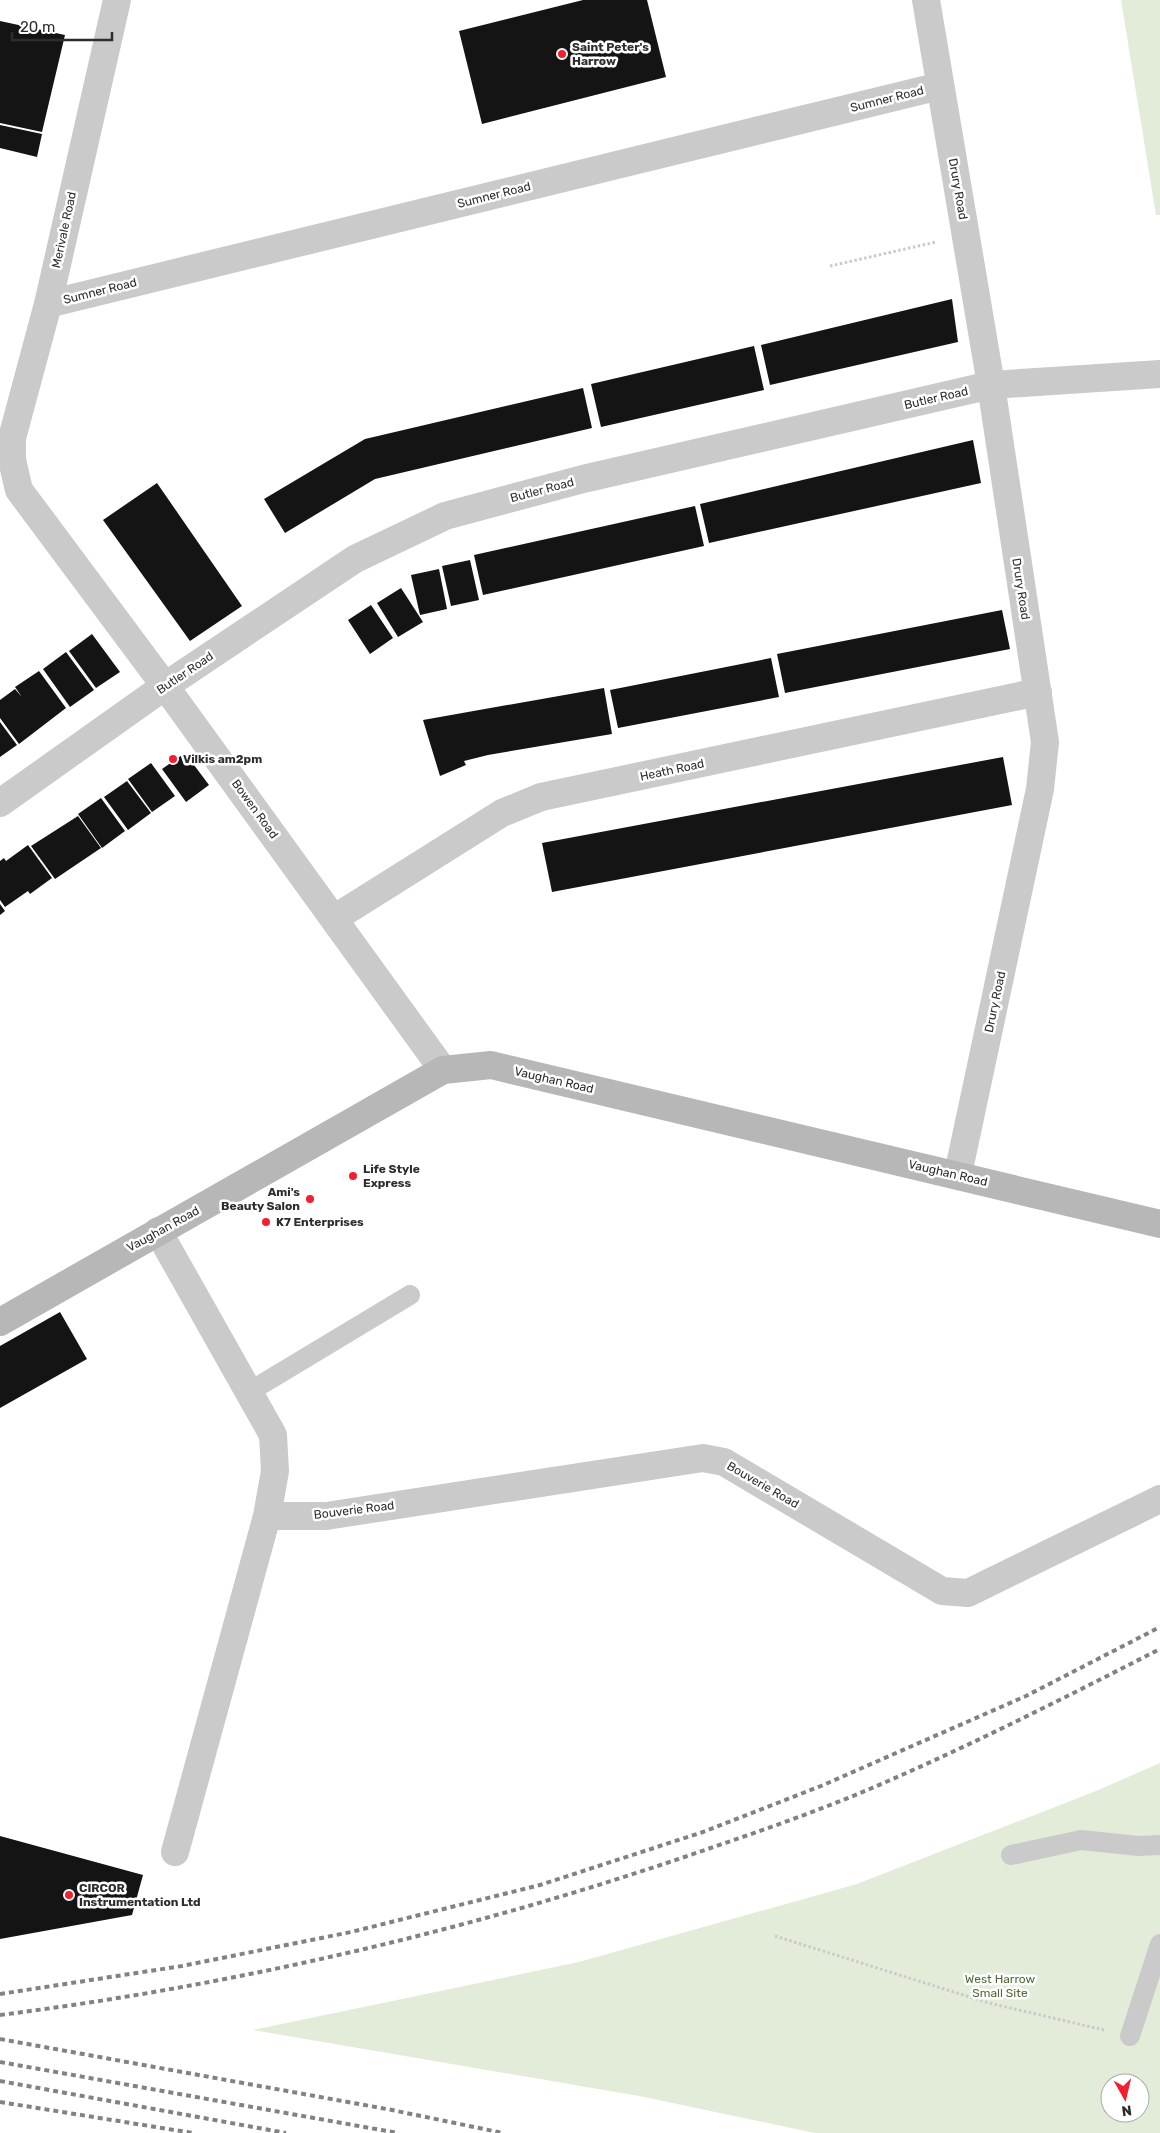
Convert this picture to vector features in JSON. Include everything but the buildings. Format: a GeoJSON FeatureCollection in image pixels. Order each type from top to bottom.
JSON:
{"type":"FeatureCollection","features":[{"type":"Feature","properties":{"kind":"street","name":"Merivale Road"},"geometry":{"type":"LineString","coordinates":[[6,456],[48,304],[117,0]]}},
{"type":"Feature","properties":{"kind":"street","name":"Drury Road"},"geometry":{"type":"LineString","coordinates":[[926,0],[991,385],[1045,742],[1040,789],[958,1174]]}},
{"type":"Feature","properties":{"kind":"street","name":"Sumner Road"},"geometry":{"type":"LineString","coordinates":[[48,304],[940,86]]}},
{"type":"Feature","properties":{"kind":"street","name":"Butler Road"},"geometry":{"type":"LineString","coordinates":[[0,803],[166,686],[356,559],[445,516],[583,479],[991,385],[1160,374]]}},
{"type":"Feature","properties":{"kind":"street","name":"Bowen Road"},"geometry":{"type":"LineString","coordinates":[[6,456],[19,490],[166,686],[443,1070]]}},
{"type":"Feature","properties":{"kind":"street","name":"Heath Road"},"geometry":{"type":"LineString","coordinates":[[335,918],[502,814],[541,797],[1038,692]]}},
{"type":"Feature","properties":{"kind":"street","name":"Vaughan Road"},"geometry":{"type":"LineString","coordinates":[[0,1322],[443,1070],[491,1065],[958,1174],[1160,1224]]}},
{"type":"Feature","properties":{"kind":"street"},"geometry":{"type":"LineString","coordinates":[[158,1231],[272,1435],[275,1471],[267,1516],[175,1852]]}},
{"type":"Feature","properties":{"kind":"street","name":"Bouverie Road"},"geometry":{"type":"LineString","coordinates":[[267,1516],[326,1516],[703,1458],[724,1462],[942,1591],[968,1593],[1160,1499]]}},
{"type":"Feature","properties":{"kind":"lane"},"geometry":{"type":"LineString","coordinates":[[249,1392],[410,1295]]}},
{"type":"Feature","properties":{"kind":"lane"},"geometry":{"type":"LineString","coordinates":[[1011,1855],[1082,1840],[1139,1846],[1160,1845]]}},
{"type":"Feature","properties":{"kind":"lane"},"geometry":{"type":"LineString","coordinates":[[1130,2036],[1160,1944]]}},
{"type":"Feature","properties":{"kind":"path"},"geometry":{"type":"LineString","coordinates":[[830,266],[966,235]]}},
{"type":"Feature","properties":{"kind":"path"},"geometry":{"type":"LineString","coordinates":[[775,1936],[989,2003],[1130,2036]]}},
{"type":"Feature","properties":{"kind":"green space"},"geometry":{"type":"Polygon","coordinates":[[[1121,0],[1160,0],[1160,215],[1156,215],[1121,0]]]}},
{"type":"Feature","properties":{"kind":"green space","name":"West Harrow Small Site"},"geometry":{"type":"Polygon","coordinates":[[[1160,1763],[1160,2133],[815,2133],[639,2096],[253,2030],[579,1962],[857,1884],[1096,1791],[1160,1763]]]}},
{"type":"Feature","properties":{"kind":"railway"},"geometry":{"type":"LineString","coordinates":[[0,1994],[182,1966],[351,1932],[540,1885],[703,1832],[821,1786],[1026,1696],[1160,1627]]}},
{"type":"Feature","properties":{"kind":"railway"},"geometry":{"type":"LineString","coordinates":[[0,2015],[89,2003],[177,1988],[354,1952],[528,1906],[614,1880],[764,1829],[872,1788],[981,1738],[1160,1649]]}},
{"type":"Feature","properties":{"kind":"railway"},"geometry":{"type":"LineString","coordinates":[[0,2039],[392,2110],[503,2133]]}},
{"type":"Feature","properties":{"kind":"railway"},"geometry":{"type":"LineString","coordinates":[[0,2062],[398,2133]]}},
{"type":"Feature","properties":{"kind":"railway"},"geometry":{"type":"LineString","coordinates":[[0,2081],[286,2133]]}},
{"type":"Feature","properties":{"kind":"railway"},"geometry":{"type":"LineString","coordinates":[[0,2102],[193,2133]]}},
{"type":"Feature","properties":{"kind":"place","name":"Saint Peter's Harrow"},"geometry":{"type":"Point","coordinates":[562,54]}},
{"type":"Feature","properties":{"kind":"place","name":"Vilkis am2pm"},"geometry":{"type":"Point","coordinates":[173,759]}},
{"type":"Feature","properties":{"kind":"place","name":"Life Style Express"},"geometry":{"type":"Point","coordinates":[353,1176]}},
{"type":"Feature","properties":{"kind":"place","name":"Ami's Beauty Salon"},"geometry":{"type":"Point","coordinates":[310,1199]}},
{"type":"Feature","properties":{"kind":"place","name":"K7 Enterprises"},"geometry":{"type":"Point","coordinates":[266,1222]}},
{"type":"Feature","properties":{"kind":"place","name":"CIRCOR Instrumentation Ltd"},"geometry":{"type":"Point","coordinates":[69,1895]}}]}
